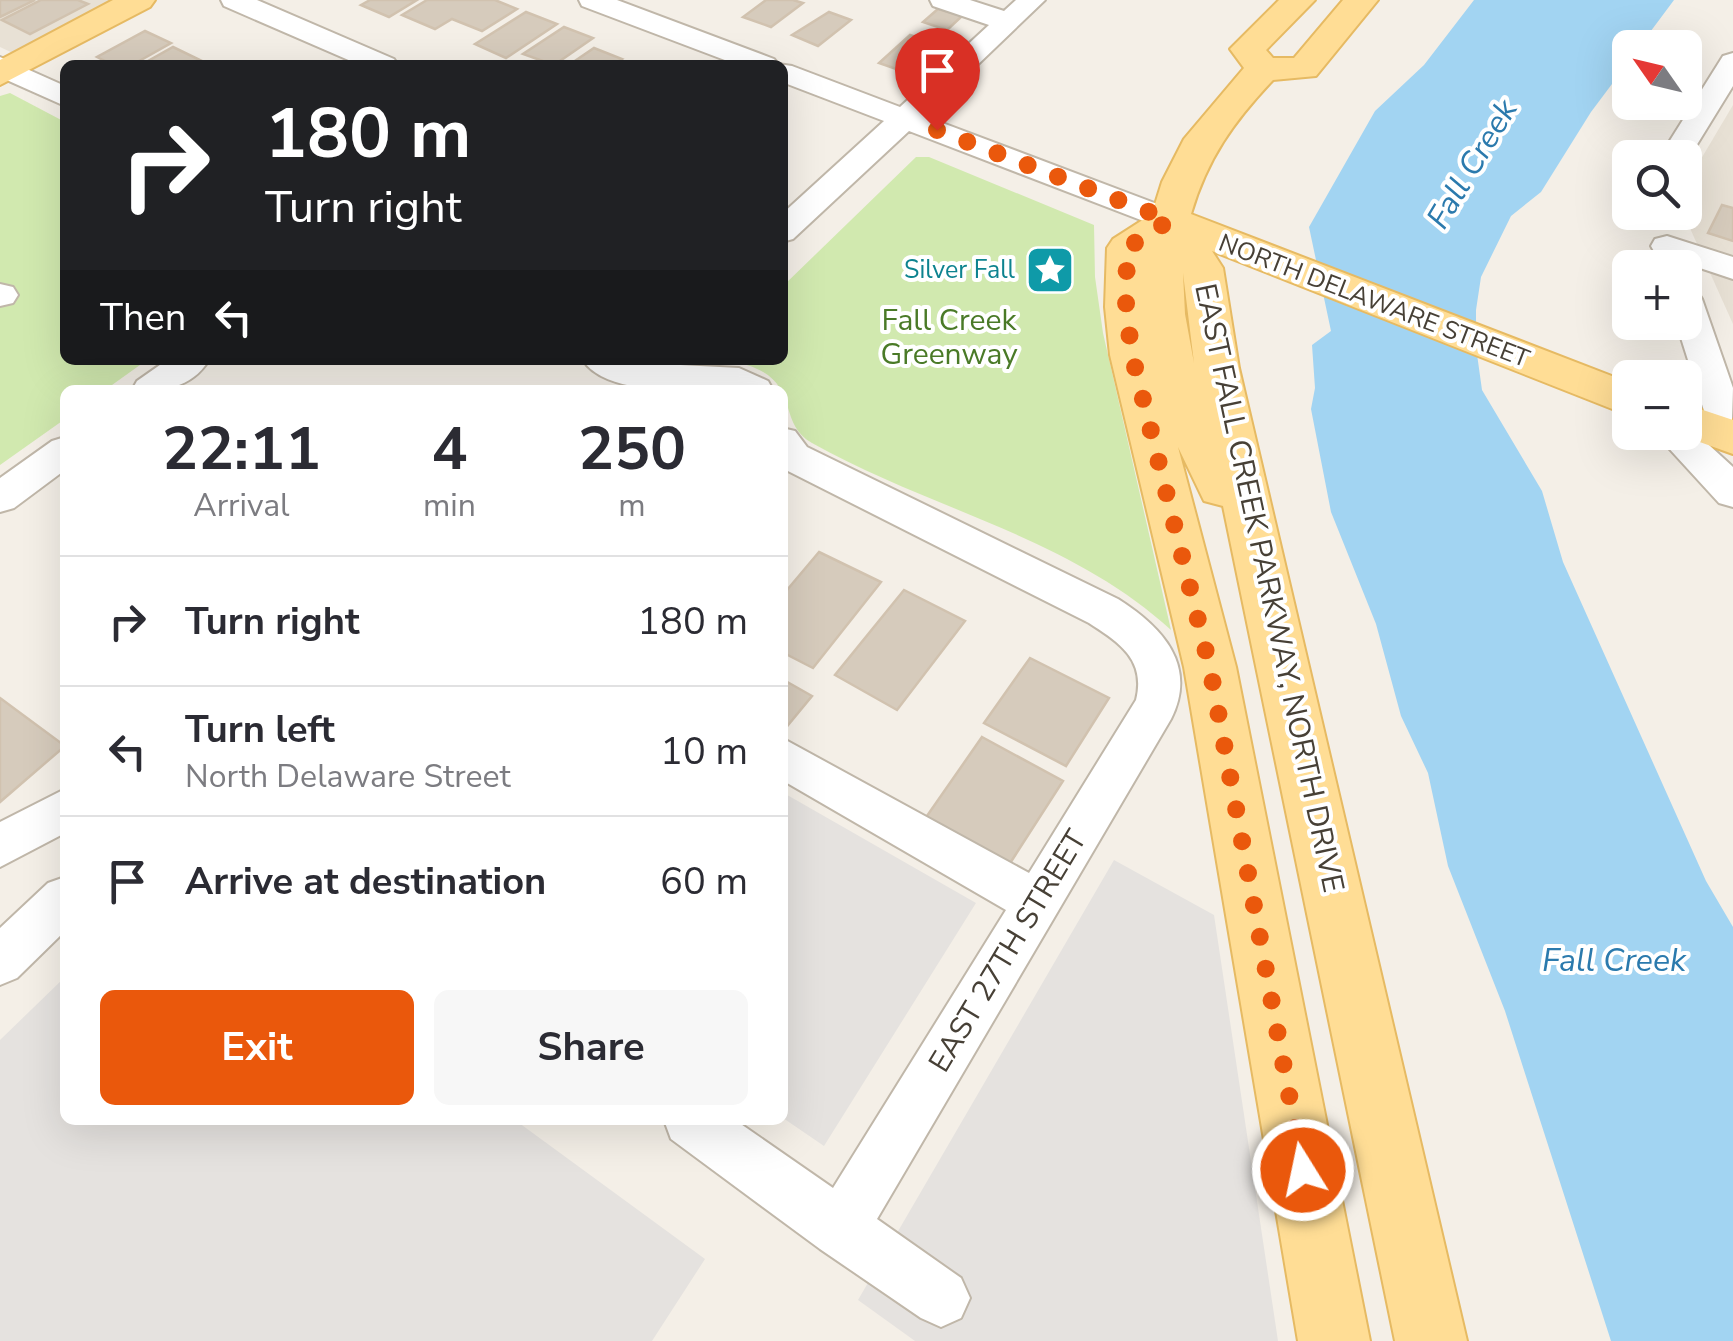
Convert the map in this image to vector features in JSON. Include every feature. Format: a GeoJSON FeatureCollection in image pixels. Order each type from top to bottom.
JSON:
{"type":"FeatureCollection","features":[{"type":"Feature","properties":{"kind":"main road"},"geometry":{"type":"LineString","coordinates":[[3,70],[138,0]]}},
{"type":"Feature","properties":{"kind":"main road"},"geometry":{"type":"LineString","coordinates":[[1263,68],[1246,49],[1298,0]]}},
{"type":"Feature","properties":{"kind":"main road"},"geometry":{"type":"LineString","coordinates":[[1334,1341],[1210,668],[1129,332],[1127,248],[1170,220],[1182,179],[1198,148],[1220,116],[1263,68],[1304,68],[1361,0]]}},
{"type":"Feature","properties":{"kind":"main road","name":"NORTH DELAWARE STREET"},"geometry":{"type":"LineString","coordinates":[[1170,220],[1612,393]]}},
{"type":"Feature","properties":{"kind":"main road","name":"EAST FALL CREEK PARKWAY, NORTH DRIVE"},"geometry":{"type":"LineString","coordinates":[[1170,220],[1203,268],[1214,355],[1430,1341]]}},
{"type":"Feature","properties":{"kind":"main road"},"geometry":{"type":"LineString","coordinates":[[1702,426],[1732,437]]}},
{"type":"Feature","properties":{"kind":"street"},"geometry":{"type":"LineString","coordinates":[[234,0],[372,60]]}},
{"type":"Feature","properties":{"kind":"street"},"geometry":{"type":"LineString","coordinates":[[592,0],[751,60]]}},
{"type":"Feature","properties":{"kind":"street"},"geometry":{"type":"LineString","coordinates":[[943,0],[1008,22]]}},
{"type":"Feature","properties":{"kind":"street"},"geometry":{"type":"LineString","coordinates":[[788,227],[1032,0]]}},
{"type":"Feature","properties":{"kind":"street"},"geometry":{"type":"LineString","coordinates":[[1685,140],[1733,62]]}},
{"type":"Feature","properties":{"kind":"street"},"geometry":{"type":"LineString","coordinates":[[3,70],[60,95]]}},
{"type":"Feature","properties":{"kind":"street","name":"NORTH DELAWARE STREET"},"geometry":{"type":"LineString","coordinates":[[788,74],[1170,220]]}},
{"type":"Feature","properties":{"kind":"street"},"geometry":{"type":"LineString","coordinates":[[1696,121],[1733,132]]}},
{"type":"Feature","properties":{"kind":"street"},"geometry":{"type":"LineString","coordinates":[[1702,262],[1733,268]]}},
{"type":"Feature","properties":{"kind":"street"},"geometry":{"type":"LineString","coordinates":[[1699,340],[1732,437]]}},
{"type":"Feature","properties":{"kind":"street"},"geometry":{"type":"LineString","coordinates":[[157,385],[184,365]]}},
{"type":"Feature","properties":{"kind":"street"},"geometry":{"type":"LineString","coordinates":[[622,371],[738,380],[746,385]]}},
{"type":"Feature","properties":{"kind":"street","name":"EAST 27TH STREET"},"geometry":{"type":"LineString","coordinates":[[788,448],[794,456],[1062,590],[1130,629],[1150,648],[1162,691],[840,1229]]}},
{"type":"Feature","properties":{"kind":"street"},"geometry":{"type":"LineString","coordinates":[[1693,450],[1733,493]]}},
{"type":"Feature","properties":{"kind":"street"},"geometry":{"type":"LineString","coordinates":[[0,498],[56,468]]}},
{"type":"Feature","properties":{"kind":"street"},"geometry":{"type":"LineString","coordinates":[[788,760],[1037,904]]}},
{"type":"Feature","properties":{"kind":"street"},"geometry":{"type":"LineString","coordinates":[[0,846],[60,813]]}},
{"type":"Feature","properties":{"kind":"street"},"geometry":{"type":"LineString","coordinates":[[0,960],[60,905]]}},
{"type":"Feature","properties":{"kind":"street"},"geometry":{"type":"LineString","coordinates":[[697,1125],[940,1298]]}},
{"type":"Feature","properties":{"kind":"shaded area"},"geometry":{"type":"Polygon","coordinates":[[[0,0],[116,0],[15,54],[0,47],[0,0]]]}},
{"type":"Feature","properties":{"kind":"shaded area"},"geometry":{"type":"Polygon","coordinates":[[[1733,105],[1733,324],[1691,230],[1702,230],[1702,157],[1733,105]]]}},
{"type":"Feature","properties":{"kind":"shaded area"},"geometry":{"type":"Polygon","coordinates":[[[788,795],[976,903],[824,1146],[788,1121],[788,795]]]}},
{"type":"Feature","properties":{"kind":"shaded area"},"geometry":{"type":"Polygon","coordinates":[[[1114,860],[1214,915],[1278,1341],[915,1341],[858,1300],[1114,860]]]}},
{"type":"Feature","properties":{"kind":"shaded area"},"geometry":{"type":"Polygon","coordinates":[[[60,982],[60,1125],[522,1125],[705,1259],[652,1341],[0,1341],[0,1040],[60,982]]]}},
{"type":"Feature","properties":{"kind":"green space"},"geometry":{"type":"Polygon","coordinates":[[[10,93],[60,119],[60,365],[140,365],[112,385],[60,385],[60,423],[0,465],[0,96],[10,93]]]}},
{"type":"Feature","properties":{"kind":"green space","name":"Fall Creek Greenway"},"geometry":{"type":"Polygon","coordinates":[[[916,157],[929,157],[1094,225],[1095,277],[1103,333],[1171,630],[1131,598],[1044,547],[857,466],[800,434],[788,409],[788,385],[777,385],[768,375],[746,365],[788,365],[788,281],[916,157]]]}},
{"type":"Feature","properties":{"kind":"water","name":"Fall Creek"},"geometry":{"type":"Polygon","coordinates":[[[1474,0],[1674,0],[1652,30],[1612,30],[1612,84],[1541,192],[1511,216],[1481,277],[1476,347],[1482,390],[1542,491],[1563,562],[1706,881],[1733,927],[1733,1341],[1611,1341],[1505,1011],[1448,866],[1428,773],[1401,716],[1376,624],[1331,512],[1311,409],[1315,388],[1312,345],[1331,331],[1309,227],[1375,111],[1424,65],[1474,0]]]}},
{"type":"Feature","properties":{"kind":"building"},"geometry":{"type":"Polygon","coordinates":[[[0,0],[35,0],[0,17],[0,0]]]}},
{"type":"Feature","properties":{"kind":"building"},"geometry":{"type":"Polygon","coordinates":[[[41,0],[78,0],[88,4],[30,34],[2,20],[41,0]]]}},
{"type":"Feature","properties":{"kind":"building"},"geometry":{"type":"Polygon","coordinates":[[[370,0],[417,0],[389,17],[361,5],[370,0]]]}},
{"type":"Feature","properties":{"kind":"building"},"geometry":{"type":"Polygon","coordinates":[[[427,0],[495,0],[517,9],[482,31],[452,19],[435,29],[402,15],[427,0]]]}},
{"type":"Feature","properties":{"kind":"building"},"geometry":{"type":"Polygon","coordinates":[[[766,0],[803,3],[771,27],[743,17],[766,0]]]}},
{"type":"Feature","properties":{"kind":"building"},"geometry":{"type":"Polygon","coordinates":[[[938,9],[962,16],[947,30],[923,22],[938,9]]]}},
{"type":"Feature","properties":{"kind":"building"},"geometry":{"type":"Polygon","coordinates":[[[526,12],[557,24],[506,58],[475,44],[526,12]]]}},
{"type":"Feature","properties":{"kind":"building"},"geometry":{"type":"Polygon","coordinates":[[[829,12],[851,20],[818,46],[792,35],[829,12]]]}},
{"type":"Feature","properties":{"kind":"building"},"geometry":{"type":"Polygon","coordinates":[[[564,27],[593,38],[561,60],[540,60],[523,54],[564,27]]]}},
{"type":"Feature","properties":{"kind":"building"},"geometry":{"type":"Polygon","coordinates":[[[145,31],[171,43],[141,60],[97,57],[145,31]]]}},
{"type":"Feature","properties":{"kind":"building"},"geometry":{"type":"Polygon","coordinates":[[[910,35],[936,44],[905,72],[879,63],[910,35]]]}},
{"type":"Feature","properties":{"kind":"building"},"geometry":{"type":"Polygon","coordinates":[[[173,47],[200,60],[150,60],[173,47]]]}},
{"type":"Feature","properties":{"kind":"building"},"geometry":{"type":"Polygon","coordinates":[[[594,48],[622,59],[620,60],[576,60],[594,48]]]}},
{"type":"Feature","properties":{"kind":"building"},"geometry":{"type":"Polygon","coordinates":[[[1722,205],[1733,208],[1733,241],[1708,233],[1722,205]]]}},
{"type":"Feature","properties":{"kind":"building"},"geometry":{"type":"Polygon","coordinates":[[[819,552],[881,582],[813,668],[788,655],[788,589],[819,552]]]}},
{"type":"Feature","properties":{"kind":"building"},"geometry":{"type":"Polygon","coordinates":[[[904,590],[965,621],[897,710],[835,675],[904,590]]]}},
{"type":"Feature","properties":{"kind":"building"},"geometry":{"type":"Polygon","coordinates":[[[1030,658],[1109,698],[1066,766],[984,723],[1030,658]]]}},
{"type":"Feature","properties":{"kind":"building"},"geometry":{"type":"Polygon","coordinates":[[[788,682],[812,696],[788,725],[788,682]]]}},
{"type":"Feature","properties":{"kind":"building"},"geometry":{"type":"Polygon","coordinates":[[[0,698],[60,742],[60,750],[0,802],[0,698]]]}},
{"type":"Feature","properties":{"kind":"building"},"geometry":{"type":"Polygon","coordinates":[[[982,737],[1063,781],[1005,871],[922,823],[982,737]]]}},
{"type":"Feature","properties":{"kind":"place","name":"Silver Fall"},"geometry":{"type":"Point","coordinates":[1050,270]}},
{"type":"Feature","properties":{"kind":"route"},"geometry":{"type":"LineString","coordinates":[[937,130],[1170,220],[1127,248],[1126,308],[1132,355],[1210,668],[1303,1170]]}}]}
